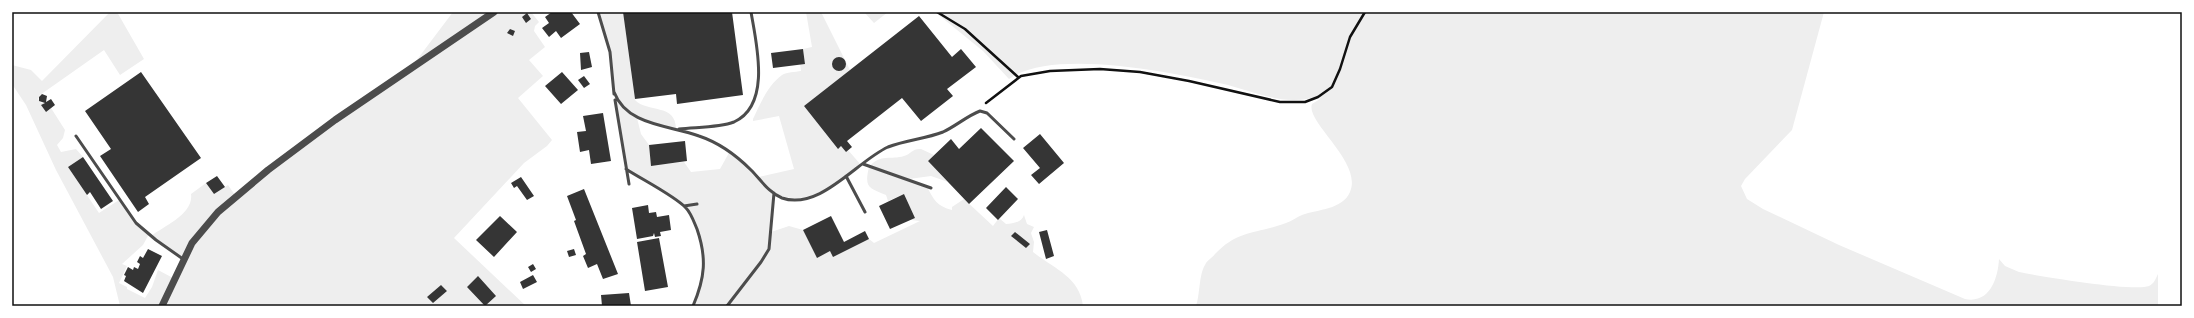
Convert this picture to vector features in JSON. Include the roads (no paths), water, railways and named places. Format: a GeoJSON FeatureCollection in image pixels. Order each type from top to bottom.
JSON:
{"type":"FeatureCollection","features":[{"type":"Feature","properties":{"kind":"street"},"geometry":{"type":"LineString","coordinates":[[162,306],[183,259],[198,234],[218,212],[268,170],[335,120],[494,12]]}},
{"type":"Feature","properties":{"kind":"lane"},"geometry":{"type":"LineString","coordinates":[[598,12],[610,52],[614,92],[629,184]]}},
{"type":"Feature","properties":{"kind":"lane"},"geometry":{"type":"LineString","coordinates":[[678,130],[728,124],[741,118],[747,112],[755,92],[759,74],[751,12]]}},
{"type":"Feature","properties":{"kind":"lane"},"geometry":{"type":"LineString","coordinates":[[614,92],[621,107],[631,115],[644,121],[714,142],[730,151],[774,193],[786,199],[806,199],[819,194],[887,148],[942,132],[980,112],[987,113],[1014,139]]}},
{"type":"Feature","properties":{"kind":"lane"},"geometry":{"type":"LineString","coordinates":[[76,136],[134,220],[156,240],[183,259]]}},
{"type":"Feature","properties":{"kind":"lane"},"geometry":{"type":"LineString","coordinates":[[863,164],[931,188]]}},
{"type":"Feature","properties":{"kind":"lane"},"geometry":{"type":"LineString","coordinates":[[626,170],[684,206],[691,216],[696,228],[704,261],[700,286],[693,306]]}},
{"type":"Feature","properties":{"kind":"lane"},"geometry":{"type":"LineString","coordinates":[[846,176],[865,212]]}},
{"type":"Feature","properties":{"kind":"lane"},"geometry":{"type":"LineString","coordinates":[[727,306],[761,262],[768,249],[774,193]]}},
{"type":"Feature","properties":{"kind":"lane"},"geometry":{"type":"LineString","coordinates":[[684,206],[698,204]]}}]}
